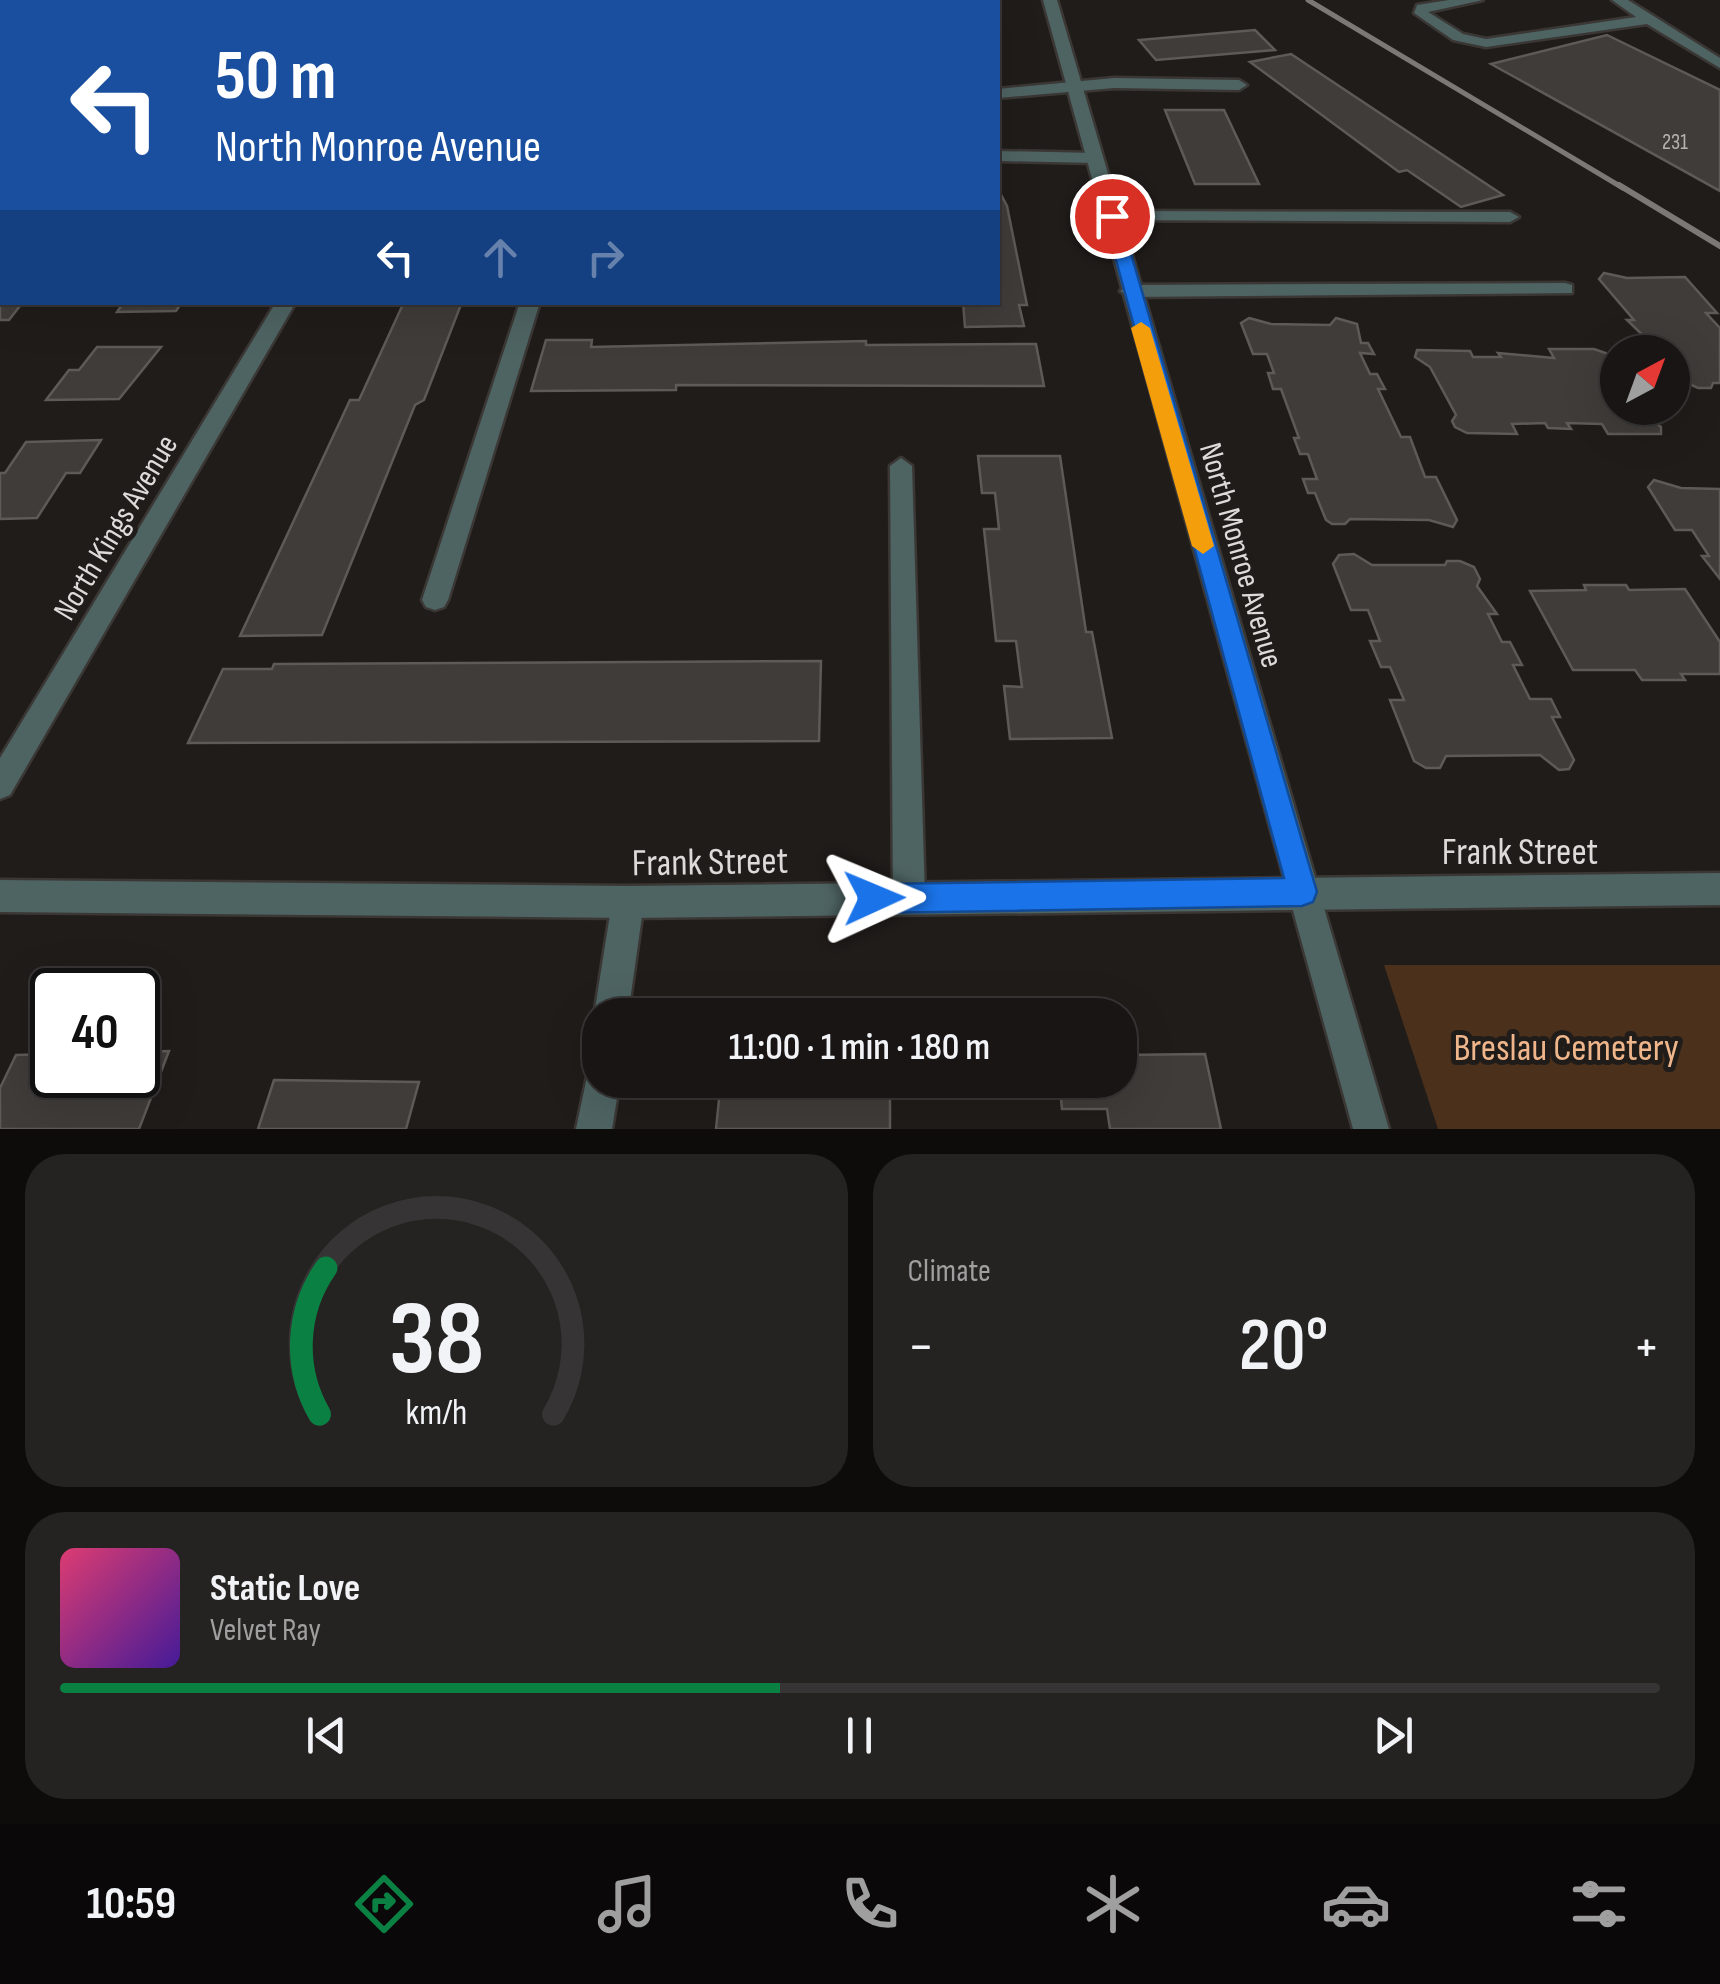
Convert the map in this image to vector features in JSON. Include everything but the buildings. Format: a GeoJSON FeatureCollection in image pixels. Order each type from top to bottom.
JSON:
{"type":"FeatureCollection","features":[{"type":"Feature","properties":{"kind":"street","name":"North Monroe Avenue"},"geometry":{"type":"LineString","coordinates":[[1050,0],[1371,1129]]}},
{"type":"Feature","properties":{"kind":"street"},"geometry":{"type":"LineString","coordinates":[[1476,0],[1422,8],[1422,13],[1458,36],[1486,43],[1648,19]]}},
{"type":"Feature","properties":{"kind":"street"},"geometry":{"type":"LineString","coordinates":[[1619,0],[1720,64]]}},
{"type":"Feature","properties":{"kind":"street"},"geometry":{"type":"LineString","coordinates":[[1000,94],[1114,83],[1238,85]]}},
{"type":"Feature","properties":{"kind":"street"},"geometry":{"type":"LineString","coordinates":[[1000,156],[1095,158]]}},
{"type":"Feature","properties":{"kind":"street"},"geometry":{"type":"LineString","coordinates":[[1112,216],[1510,217]]}},
{"type":"Feature","properties":{"kind":"street"},"geometry":{"type":"LineString","coordinates":[[1130,291],[1565,288]]}},
{"type":"Feature","properties":{"kind":"street","name":"North Kings Avenue"},"geometry":{"type":"LineString","coordinates":[[0,784],[284,305]]}},
{"type":"Feature","properties":{"kind":"street"},"geometry":{"type":"LineString","coordinates":[[435,600],[529,305]]}},
{"type":"Feature","properties":{"kind":"street"},"geometry":{"type":"LineString","coordinates":[[901,466],[909,898]]}},
{"type":"Feature","properties":{"kind":"street","name":"Frank Street"},"geometry":{"type":"LineString","coordinates":[[0,896],[628,902],[1720,889]]}},
{"type":"Feature","properties":{"kind":"street"},"geometry":{"type":"LineString","coordinates":[[614,998],[628,902]]}},
{"type":"Feature","properties":{"kind":"street"},"geometry":{"type":"LineString","coordinates":[[594,1129],[599,1098]]}},
{"type":"Feature","properties":{"kind":"green space","name":"Breslau Cemetery"},"geometry":{"type":"Polygon","coordinates":[[[1384,965],[1720,965],[1720,1129],[1438,1129],[1384,965]]]}},
{"type":"Feature","properties":{"kind":"railway"},"geometry":{"type":"LineString","coordinates":[[1308,0],[1623,188]]}},
{"type":"Feature","properties":{"kind":"railway"},"geometry":{"type":"LineString","coordinates":[[1619,185],[1720,246]]}},
{"type":"Feature","properties":{"kind":"slow traffic"},"geometry":{"type":"LineString","coordinates":[[1141,328],[1203,546]]}},
{"type":"Feature","properties":{"kind":"route"},"geometry":{"type":"LineString","coordinates":[[874,898],[1302,892],[1112,216]]}}]}
